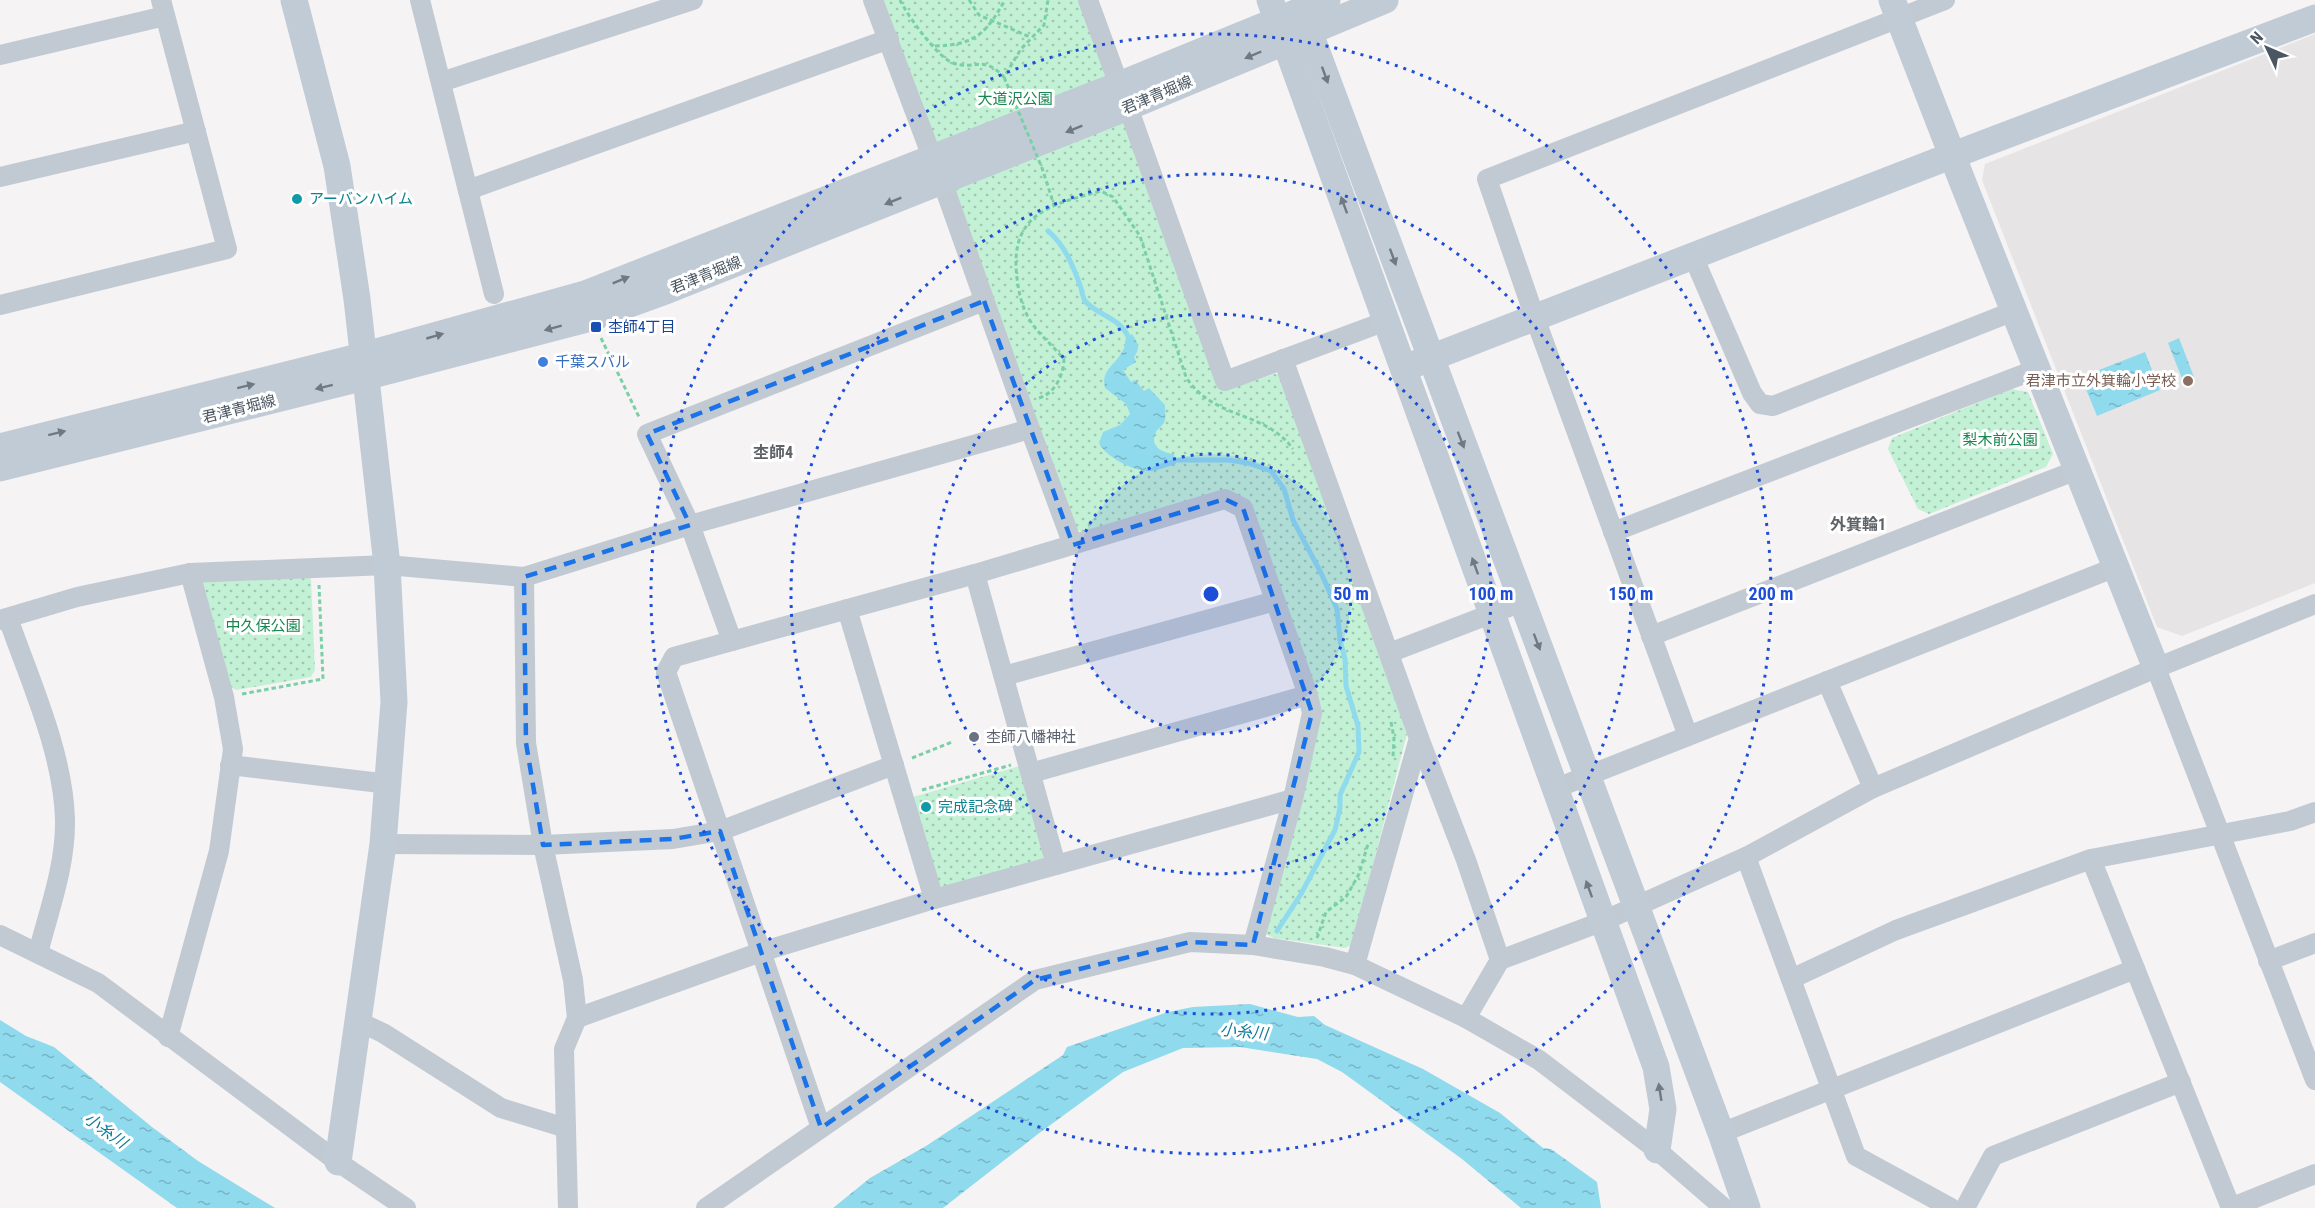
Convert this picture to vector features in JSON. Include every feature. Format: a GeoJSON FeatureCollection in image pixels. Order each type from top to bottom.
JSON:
{"type":"FeatureCollection","features":[{"type":"Feature","properties":{"kind":"street"},"geometry":{"type":"LineString","coordinates":[[294,0],[337,166],[357,299],[387,565],[394,702],[383,844],[338,1162]]}},
{"type":"Feature","properties":{"kind":"street"},"geometry":{"type":"LineString","coordinates":[[420,0],[494,294]]}},
{"type":"Feature","properties":{"kind":"street"},"geometry":{"type":"LineString","coordinates":[[441,82],[693,0]]}},
{"type":"Feature","properties":{"kind":"street"},"geometry":{"type":"LineString","coordinates":[[873,0],[937,169],[1073,545]]}},
{"type":"Feature","properties":{"kind":"street"},"geometry":{"type":"LineString","coordinates":[[1088,0],[1225,381],[1386,321]]}},
{"type":"Feature","properties":{"kind":"street","name":"君津青堀線"},"geometry":{"type":"LineString","coordinates":[[0,447],[591,318],[668,290],[937,169],[1124,96],[1327,0]]}},
{"type":"Feature","properties":{"kind":"street","name":"君津青堀線"},"geometry":{"type":"LineString","coordinates":[[1290,17],[1385,0]]}},
{"type":"Feature","properties":{"kind":"street"},"geometry":{"type":"LineString","coordinates":[[1688,736],[1535,318],[1487,179],[1896,9],[1945,0]]}},
{"type":"Feature","properties":{"kind":"street"},"geometry":{"type":"LineString","coordinates":[[0,55],[163,8],[227,249],[0,305]]}},
{"type":"Feature","properties":{"kind":"street"},"geometry":{"type":"LineString","coordinates":[[1896,9],[1952,156],[2156,668],[2268,961],[2311,1055],[2315,1080]]}},
{"type":"Feature","properties":{"kind":"street"},"geometry":{"type":"LineString","coordinates":[[1290,17],[1386,321],[1493,614],[1601,922],[1656,1067],[1662,1109],[1657,1150]]}},
{"type":"Feature","properties":{"kind":"street"},"geometry":{"type":"LineString","coordinates":[[1290,17],[1430,358],[1721,1133],[1747,1208]]}},
{"type":"Feature","properties":{"kind":"street"},"geometry":{"type":"LineString","coordinates":[[1404,369],[2315,18]]}},
{"type":"Feature","properties":{"kind":"street"},"geometry":{"type":"LineString","coordinates":[[468,190],[889,39]]}},
{"type":"Feature","properties":{"kind":"street"},"geometry":{"type":"LineString","coordinates":[[0,177],[196,131]]}},
{"type":"Feature","properties":{"kind":"street"},"geometry":{"type":"LineString","coordinates":[[1694,256],[1752,393],[1760,404],[1773,406],[2014,311]]}},
{"type":"Feature","properties":{"kind":"street"},"geometry":{"type":"LineString","coordinates":[[732,641],[690,525],[647,434],[984,301]]}},
{"type":"Feature","properties":{"kind":"street"},"geometry":{"type":"LineString","coordinates":[[1283,359],[1419,738],[1466,860],[1500,960]]}},
{"type":"Feature","properties":{"kind":"street","name":"君津青堀線"},"geometry":{"type":"LineString","coordinates":[[0,468],[363,367]]}},
{"type":"Feature","properties":{"kind":"street"},"geometry":{"type":"LineString","coordinates":[[1613,532],[2037,369]]}},
{"type":"Feature","properties":{"kind":"street"},"geometry":{"type":"LineString","coordinates":[[38,953],[59,876],[65,820],[56,755],[4,619],[77,597],[190,573],[387,565],[524,577],[690,525],[1030,429]]}},
{"type":"Feature","properties":{"kind":"street"},"geometry":{"type":"LineString","coordinates":[[1651,636],[2077,470]]}},
{"type":"Feature","properties":{"kind":"street"},"geometry":{"type":"LineString","coordinates":[[820,1128],[666,672],[674,657],[975,574],[1225,499],[1243,508],[1308,695],[1312,713],[1293,799],[1253,945]]}},
{"type":"Feature","properties":{"kind":"street"},"geometry":{"type":"LineString","coordinates":[[1554,789],[2116,567]]}},
{"type":"Feature","properties":{"kind":"street"},"geometry":{"type":"LineString","coordinates":[[168,1037],[219,851],[233,749],[224,697],[190,573]]}},
{"type":"Feature","properties":{"kind":"street"},"geometry":{"type":"LineString","coordinates":[[975,574],[1056,865]]}},
{"type":"Feature","properties":{"kind":"street"},"geometry":{"type":"LineString","coordinates":[[524,577],[526,743],[543,845],[573,980],[577,1018],[564,1049],[568,1208]]}},
{"type":"Feature","properties":{"kind":"street"},"geometry":{"type":"LineString","coordinates":[[1004,676],[1275,601]]}},
{"type":"Feature","properties":{"kind":"street"},"geometry":{"type":"LineString","coordinates":[[1389,653],[1522,602]]}},
{"type":"Feature","properties":{"kind":"street"},"geometry":{"type":"LineString","coordinates":[[1466,1018],[1500,960],[1601,922],[1746,857],[1872,788],[2156,668],[2315,604]]}},
{"type":"Feature","properties":{"kind":"street"},"geometry":{"type":"LineString","coordinates":[[847,609],[901,763],[903,796],[934,899]]}},
{"type":"Feature","properties":{"kind":"street"},"geometry":{"type":"LineString","coordinates":[[1827,681],[1872,788]]}},
{"type":"Feature","properties":{"kind":"street"},"geometry":{"type":"LineString","coordinates":[[1029,767],[1308,695]]}},
{"type":"Feature","properties":{"kind":"street"},"geometry":{"type":"LineString","coordinates":[[1355,964],[1419,738]]}},
{"type":"Feature","properties":{"kind":"street"},"geometry":{"type":"LineString","coordinates":[[383,844],[543,845],[673,839],[720,831],[901,763]]}},
{"type":"Feature","properties":{"kind":"street"},"geometry":{"type":"LineString","coordinates":[[231,765],[389,784]]}},
{"type":"Feature","properties":{"kind":"street"},"geometry":{"type":"LineString","coordinates":[[577,1018],[761,952],[934,899],[1293,799]]}},
{"type":"Feature","properties":{"kind":"street"},"geometry":{"type":"LineString","coordinates":[[1791,979],[1896,930],[2091,859],[2290,821],[2315,812]]}},
{"type":"Feature","properties":{"kind":"street"},"geometry":{"type":"LineString","coordinates":[[1746,857],[1856,1156],[1951,1208]]}},
{"type":"Feature","properties":{"kind":"street"},"geometry":{"type":"LineString","coordinates":[[2091,859],[2230,1208],[2315,1174]]}},
{"type":"Feature","properties":{"kind":"street"},"geometry":{"type":"LineString","coordinates":[[0,935],[98,983],[338,1162],[406,1208]]}},
{"type":"Feature","properties":{"kind":"street"},"geometry":{"type":"LineString","coordinates":[[706,1208],[1035,980],[1191,942],[1253,945],[1355,964],[1466,1018],[1539,1060],[1657,1150],[1724,1208]]}},
{"type":"Feature","properties":{"kind":"street"},"geometry":{"type":"LineString","coordinates":[[2268,961],[2315,943]]}},
{"type":"Feature","properties":{"kind":"street"},"geometry":{"type":"LineString","coordinates":[[1721,1133],[2135,969]]}},
{"type":"Feature","properties":{"kind":"street"},"geometry":{"type":"LineString","coordinates":[[357,1021],[383,1033],[501,1108],[566,1128]]}},
{"type":"Feature","properties":{"kind":"street"},"geometry":{"type":"LineString","coordinates":[[1965,1208],[1993,1156],[2181,1082]]}},
{"type":"Feature","properties":{"kind":"path"},"geometry":{"type":"LineString","coordinates":[[900,0],[904,10],[944,58],[954,64],[971,66],[983,63],[1004,77],[1042,168],[1054,206]]}},
{"type":"Feature","properties":{"kind":"path"},"geometry":{"type":"LineString","coordinates":[[969,0],[979,15],[1030,37]]}},
{"type":"Feature","properties":{"kind":"path"},"geometry":{"type":"LineString","coordinates":[[934,46],[946,46],[972,39],[985,32],[1005,0]]}},
{"type":"Feature","properties":{"kind":"path"},"geometry":{"type":"LineString","coordinates":[[1004,77],[1030,37],[1044,25],[1048,0]]}},
{"type":"Feature","properties":{"kind":"path"},"geometry":{"type":"LineString","coordinates":[[600,335],[647,434]]}},
{"type":"Feature","properties":{"kind":"path"},"geometry":{"type":"LineString","coordinates":[[224,697],[323,679],[318,568]]}},
{"type":"Feature","properties":{"kind":"path"},"geometry":{"type":"LineString","coordinates":[[901,763],[952,742]]}},
{"type":"Feature","properties":{"kind":"path"},"geometry":{"type":"LineString","coordinates":[[903,796],[1029,767]]}},
{"type":"Feature","properties":{"kind":"highlighted area"},"geometry":{"type":"Polygon","coordinates":[[[984,301],[1073,545],[1225,499],[1243,508],[1312,713],[1253,945],[1190,942],[1035,980],[821,1128],[720,831],[673,839],[543,845],[526,743],[524,577],[690,525],[647,434],[984,301]]]}},
{"type":"Feature","properties":{"kind":"shaded area","name":"君津市立外箕輪小学校"},"geometry":{"type":"Polygon","coordinates":[[[2315,34],[2315,583],[2182,636],[2157,627],[1982,180],[1985,164],[2315,34]]]}},
{"type":"Feature","properties":{"kind":"green space","name":"大道沢公園"},"geometry":{"type":"Polygon","coordinates":[[[877,0],[1079,0],[1224,390],[1274,374],[1281,375],[1407,734],[1352,945],[1345,948],[1274,938],[1265,934],[1319,712],[1244,499],[1085,535],[1075,527],[877,0]]]}},
{"type":"Feature","properties":{"kind":"green space","name":"梨木前公園"},"geometry":{"type":"Polygon","coordinates":[[[2011,389],[2028,392],[2053,454],[2046,467],[1929,514],[1918,509],[1888,449],[1892,438],[2011,389]]]}},
{"type":"Feature","properties":{"kind":"green space","name":"中久保公園"},"geometry":{"type":"Polygon","coordinates":[[[304,574],[311,579],[315,670],[311,677],[236,690],[228,685],[199,588],[205,580],[304,574]]]}},
{"type":"Feature","properties":{"kind":"green space"},"geometry":{"type":"Polygon","coordinates":[[[1020,766],[1046,854],[1042,859],[944,887],[936,883],[913,797],[1020,766]]]}},
{"type":"Feature","properties":{"kind":"water"},"geometry":{"type":"Polygon","coordinates":[[[1132,334],[1138,346],[1134,357],[1136,362],[1123,370],[1131,382],[1135,380],[1144,391],[1149,388],[1165,405],[1165,420],[1156,432],[1154,441],[1161,450],[1174,454],[1176,464],[1155,471],[1127,466],[1113,458],[1099,443],[1103,432],[1120,425],[1130,414],[1126,404],[1105,388],[1104,382],[1109,368],[1123,350],[1126,337],[1132,334]]]}},
{"type":"Feature","properties":{"kind":"water"},"geometry":{"type":"Polygon","coordinates":[[[2179,338],[2194,377],[2183,381],[2168,343],[2179,338]]]}},
{"type":"Feature","properties":{"kind":"water"},"geometry":{"type":"Polygon","coordinates":[[[2145,352],[2160,390],[2097,416],[2081,377],[2145,352]]]}},
{"type":"Feature","properties":{"kind":"water","name":"小糸川"},"geometry":{"type":"Polygon","coordinates":[[[1250,1004],[1298,1017],[1314,1016],[1325,1025],[1423,1069],[1500,1113],[1543,1148],[1551,1149],[1597,1182],[1601,1208],[1521,1208],[1462,1159],[1342,1072],[1317,1059],[1240,1047],[1183,1048],[1123,1072],[943,1208],[833,1208],[870,1178],[926,1146],[1063,1055],[1067,1047],[1168,1012],[1193,1007],[1250,1004]]]}},
{"type":"Feature","properties":{"kind":"water","name":"小糸川"},"geometry":{"type":"Polygon","coordinates":[[[0,1020],[26,1036],[54,1047],[152,1127],[198,1161],[275,1208],[177,1208],[0,1082],[0,1020]]]}},
{"type":"Feature","properties":{"kind":"waterway"},"geometry":{"type":"LineString","coordinates":[[1048,231],[1068,257],[1085,301],[1117,323],[1127,334],[1130,342]]}},
{"type":"Feature","properties":{"kind":"waterway"},"geometry":{"type":"LineString","coordinates":[[1169,460],[1228,460],[1248,463],[1271,471],[1284,489],[1293,520],[1337,609],[1340,640],[1345,659],[1346,686],[1358,726],[1359,752],[1340,795],[1340,808],[1335,830],[1301,894],[1277,931]]}},
{"type":"Feature","properties":{"kind":"place","name":"アーバンハイム"},"geometry":{"type":"Point","coordinates":[297,199]}},
{"type":"Feature","properties":{"kind":"place","name":"杢師4丁目"},"geometry":{"type":"Point","coordinates":[596,327]}},
{"type":"Feature","properties":{"kind":"place","name":"千葉スバル"},"geometry":{"type":"Point","coordinates":[543,362]}},
{"type":"Feature","properties":{"kind":"place","name":"君津市立外箕輪小学校"},"geometry":{"type":"Point","coordinates":[2188,381]}},
{"type":"Feature","properties":{"kind":"place","name":"杢師八幡神社"},"geometry":{"type":"Point","coordinates":[974,737]}},
{"type":"Feature","properties":{"kind":"place","name":"完成記念碑"},"geometry":{"type":"Point","coordinates":[926,807]}},
{"type":"Feature","properties":{"kind":"district","name":"杢師4"},"geometry":{"type":"Point","coordinates":[773,452]}},
{"type":"Feature","properties":{"kind":"district","name":"外箕輪1"},"geometry":{"type":"Point","coordinates":[1858,524]}}]}
